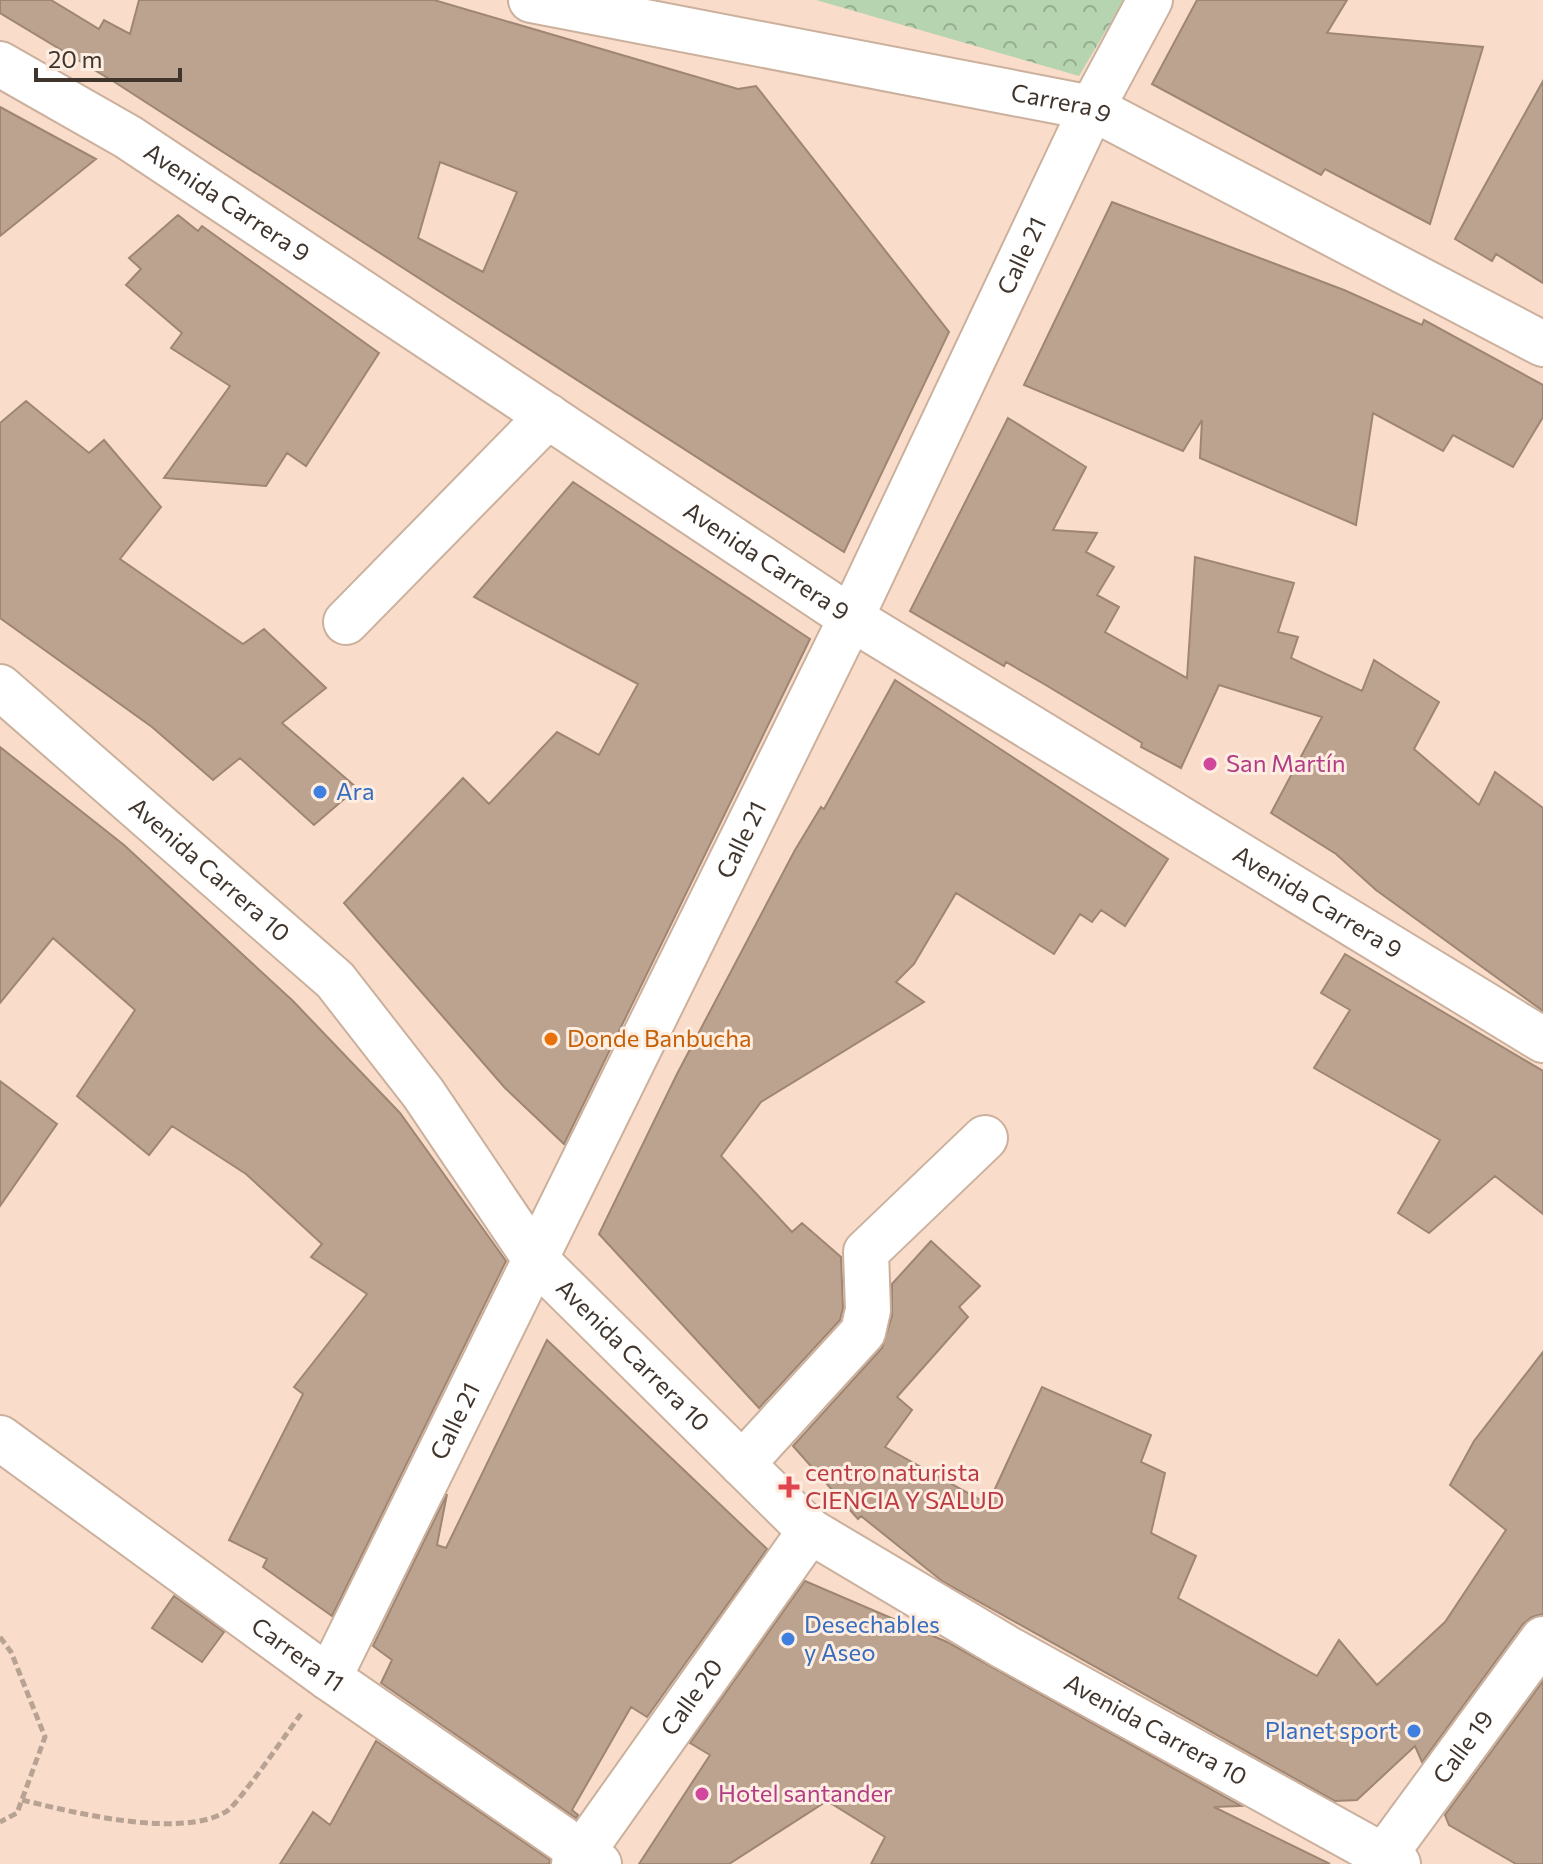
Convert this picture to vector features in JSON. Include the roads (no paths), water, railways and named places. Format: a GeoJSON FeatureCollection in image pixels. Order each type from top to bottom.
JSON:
{"type":"FeatureCollection","features":[{"type":"Feature","properties":{"kind":"street","name":"Carrera 9"},"geometry":{"type":"LineString","coordinates":[[531,0],[1092,108],[1543,344]]}},
{"type":"Feature","properties":{"kind":"street","name":"Calle 21"},"geometry":{"type":"LineString","coordinates":[[329,1678],[851,618],[1092,108],[1150,0]]}},
{"type":"Feature","properties":{"kind":"street","name":"Avenida Carrera 9"},"geometry":{"type":"LineString","coordinates":[[0,64],[128,137],[851,618],[1543,1040]]}},
{"type":"Feature","properties":{"kind":"street"},"geometry":{"type":"LineString","coordinates":[[346,622],[548,416]]}},
{"type":"Feature","properties":{"kind":"street","name":"Avenida Carrera 10"},"geometry":{"type":"LineString","coordinates":[[0,687],[335,980],[423,1093],[535,1259],[810,1531],[1005,1647],[1391,1860]]}},
{"type":"Feature","properties":{"kind":"street"},"geometry":{"type":"LineString","coordinates":[[742,1464],[863,1332],[868,1310],[866,1252],[985,1138]]}},
{"type":"Feature","properties":{"kind":"street","name":"Carrera 11"},"geometry":{"type":"LineString","coordinates":[[0,1438],[329,1678],[586,1860]]}},
{"type":"Feature","properties":{"kind":"street","name":"Calle 20"},"geometry":{"type":"LineString","coordinates":[[586,1860],[810,1531]]}},
{"type":"Feature","properties":{"kind":"street","name":"Calle 19"},"geometry":{"type":"LineString","coordinates":[[1391,1860],[1543,1639]]}},
{"type":"Feature","properties":{"kind":"place","name":"San Martín"},"geometry":{"type":"Point","coordinates":[1210,764]}},
{"type":"Feature","properties":{"kind":"place","name":"Ara"},"geometry":{"type":"Point","coordinates":[320,792]}},
{"type":"Feature","properties":{"kind":"place","name":"Donde Banbucha"},"geometry":{"type":"Point","coordinates":[551,1039]}},
{"type":"Feature","properties":{"kind":"place","name":"centro naturista CIENCIA Y SALUD"},"geometry":{"type":"Point","coordinates":[789,1487]}},
{"type":"Feature","properties":{"kind":"place","name":"Desechables y Aseo"},"geometry":{"type":"Point","coordinates":[788,1639]}},
{"type":"Feature","properties":{"kind":"place","name":"Planet sport"},"geometry":{"type":"Point","coordinates":[1414,1731]}},
{"type":"Feature","properties":{"kind":"place","name":"Hotel santander"},"geometry":{"type":"Point","coordinates":[702,1794]}}]}
